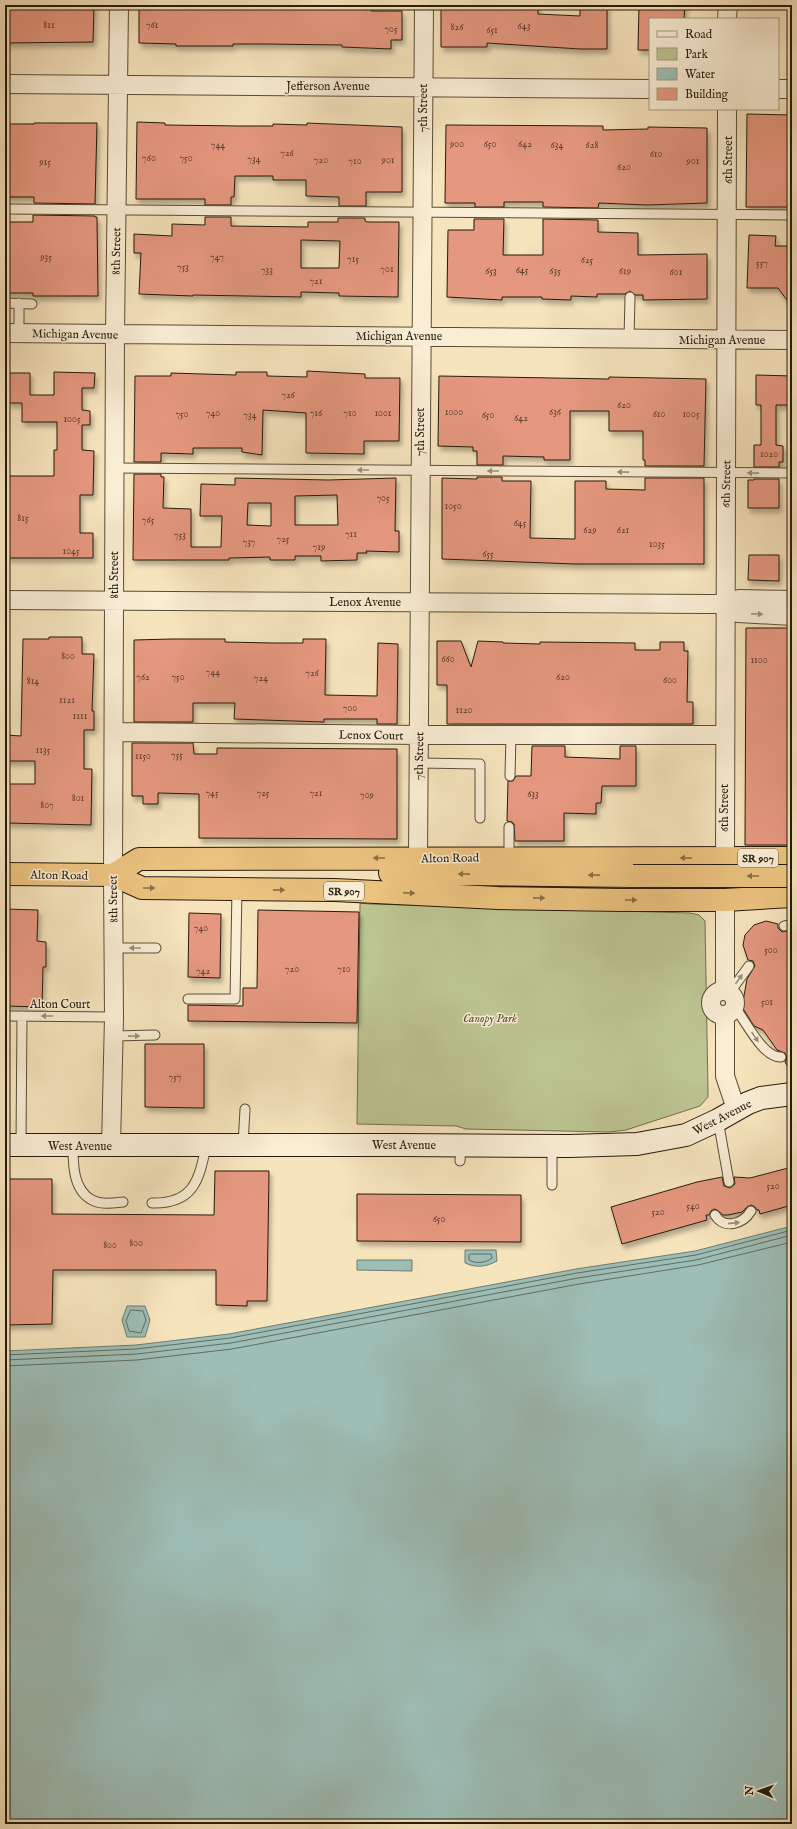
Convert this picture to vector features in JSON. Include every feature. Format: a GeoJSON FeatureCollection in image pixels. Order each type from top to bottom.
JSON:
{"type":"FeatureCollection","features":[{"type":"Feature","properties":{"kind":"highway","name":"Alton Road"},"geometry":{"type":"LineString","coordinates":[[113,875],[139,859],[509,857],[792,858]]}},
{"type":"Feature","properties":{"kind":"highway"},"geometry":{"type":"LineString","coordinates":[[704,901],[714,892],[722,879],[725,858]]}},
{"type":"Feature","properties":{"kind":"highway"},"geometry":{"type":"LineString","coordinates":[[113,875],[138,866],[323,872],[633,876],[792,876]]}},
{"type":"Feature","properties":{"kind":"highway","name":"Alton Road"},"geometry":{"type":"LineString","coordinates":[[5,874],[113,875],[142,888],[334,890],[498,898],[704,901],[792,896]]}},
{"type":"Feature","properties":{"kind":"street","name":"8th Street"},"geometry":{"type":"LineString","coordinates":[[111,1146],[114,1036],[114,468],[119,5]]}},
{"type":"Feature","properties":{"kind":"street","name":"7th Street"},"geometry":{"type":"LineString","coordinates":[[418,858],[420,735],[422,87],[424,5]]}},
{"type":"Feature","properties":{"kind":"street"},"geometry":{"type":"LineString","coordinates":[[728,5],[728,18]]}},
{"type":"Feature","properties":{"kind":"street","name":"Jefferson Avenue"},"geometry":{"type":"LineString","coordinates":[[5,84],[649,89]]}},
{"type":"Feature","properties":{"kind":"street"},"geometry":{"type":"LineString","coordinates":[[779,89],[792,89]]}},
{"type":"Feature","properties":{"kind":"street","name":"6th Street"},"geometry":{"type":"LineString","coordinates":[[725,858],[724,735],[728,214],[727,110]]}},
{"type":"Feature","properties":{"kind":"street","name":"Michigan Avenue"},"geometry":{"type":"LineString","coordinates":[[12,334],[792,340]]}},
{"type":"Feature","properties":{"kind":"street","name":"Lenox Avenue"},"geometry":{"type":"LineString","coordinates":[[5,600],[725,604],[739,599],[792,600]]}},
{"type":"Feature","properties":{"kind":"street","name":"Lenox Avenue"},"geometry":{"type":"LineString","coordinates":[[725,604],[738,613],[792,616]]}},
{"type":"Feature","properties":{"kind":"street","name":"Lenox Court"},"geometry":{"type":"LineString","coordinates":[[114,732],[420,735],[724,735]]}},
{"type":"Feature","properties":{"kind":"street"},"geometry":{"type":"LineString","coordinates":[[725,900],[729,1001],[725,1076],[736,1109]]}},
{"type":"Feature","properties":{"kind":"street","name":"West Avenue"},"geometry":{"type":"LineString","coordinates":[[13,1145],[244,1145],[461,1153],[552,1146],[637,1144],[686,1135],[761,1098],[792,1094]]}},
{"type":"Feature","properties":{"kind":"lane"},"geometry":{"type":"LineString","coordinates":[[5,209],[792,214]]}},
{"type":"Feature","properties":{"kind":"lane"},"geometry":{"type":"LineString","coordinates":[[629,339],[630,298]]}},
{"type":"Feature","properties":{"kind":"lane"},"geometry":{"type":"LineString","coordinates":[[5,303],[32,304]]}},
{"type":"Feature","properties":{"kind":"lane"},"geometry":{"type":"LineString","coordinates":[[12,334],[19,303]]}},
{"type":"Feature","properties":{"kind":"lane"},"geometry":{"type":"LineString","coordinates":[[114,468],[792,473]]}},
{"type":"Feature","properties":{"kind":"lane"},"geometry":{"type":"LineString","coordinates":[[510,776],[511,735]]}},
{"type":"Feature","properties":{"kind":"lane"},"geometry":{"type":"LineString","coordinates":[[419,763],[480,764],[480,818]]}},
{"type":"Feature","properties":{"kind":"lane"},"geometry":{"type":"LineString","coordinates":[[509,827],[509,857]]}},
{"type":"Feature","properties":{"kind":"lane"},"geometry":{"type":"LineString","coordinates":[[188,999],[235,999],[237,889]]}},
{"type":"Feature","properties":{"kind":"lane"},"geometry":{"type":"LineString","coordinates":[[114,948],[156,948]]}},
{"type":"Feature","properties":{"kind":"lane"},"geometry":{"type":"LineString","coordinates":[[749,966],[729,1001],[766,1052],[775,1057],[781,1057]]}},
{"type":"Feature","properties":{"kind":"lane","name":"Alton Court"},"geometry":{"type":"LineString","coordinates":[[5,1016],[114,1017]]}},
{"type":"Feature","properties":{"kind":"lane"},"geometry":{"type":"LineString","coordinates":[[13,1145],[22,1016]]}},
{"type":"Feature","properties":{"kind":"lane"},"geometry":{"type":"LineString","coordinates":[[114,1036],[155,1035]]}},
{"type":"Feature","properties":{"kind":"lane"},"geometry":{"type":"LineString","coordinates":[[244,1145],[245,1109]]}},
{"type":"Feature","properties":{"kind":"lane"},"geometry":{"type":"LineString","coordinates":[[718,1120],[729,1182]]}},
{"type":"Feature","properties":{"kind":"lane"},"geometry":{"type":"LineString","coordinates":[[73,1146],[73,1167],[76,1179],[91,1200],[98,1202],[123,1202]]}},
{"type":"Feature","properties":{"kind":"lane"},"geometry":{"type":"LineString","coordinates":[[152,1203],[174,1202],[186,1195],[193,1188],[201,1171],[206,1146]]}},
{"type":"Feature","properties":{"kind":"lane"},"geometry":{"type":"LineString","coordinates":[[552,1146],[552,1185]]}},
{"type":"Feature","properties":{"kind":"lane"},"geometry":{"type":"LineString","coordinates":[[714,1215],[722,1222],[735,1224],[747,1217],[751,1211]]}},
{"type":"Feature","properties":{"kind":"green space","name":"Canopy Park"},"geometry":{"type":"Polygon","coordinates":[[[360,903],[690,913],[699,915],[705,921],[708,1097],[700,1106],[626,1130],[609,1132],[466,1129],[456,1126],[357,1124],[360,903]]]}},
{"type":"Feature","properties":{"kind":"water"},"geometry":{"type":"Polygon","coordinates":[[[792,1226],[792,1824],[5,1824],[5,1351],[136,1345],[229,1334],[576,1269],[695,1251],[792,1226]]]}},
{"type":"Feature","properties":{"kind":"water"},"geometry":{"type":"Polygon","coordinates":[[[465,1250],[496,1250],[497,1261],[489,1265],[469,1265],[465,1263],[465,1250]]]}},
{"type":"Feature","properties":{"kind":"water"},"geometry":{"type":"Polygon","coordinates":[[[357,1260],[412,1260],[412,1271],[357,1270],[357,1260]]]}},
{"type":"Feature","properties":{"kind":"water"},"geometry":{"type":"Polygon","coordinates":[[[127,1306],[145,1306],[150,1320],[145,1337],[127,1337],[122,1320],[127,1306]]]}},
{"type":"Feature","properties":{"kind":"building"},"geometry":{"type":"Polygon","coordinates":[[[37,5],[94,5],[93,42],[5,43],[5,7],[37,7],[37,5]]]}},
{"type":"Feature","properties":{"kind":"building"},"geometry":{"type":"Polygon","coordinates":[[[139,5],[371,5],[371,11],[402,11],[402,40],[391,40],[391,49],[342,47],[342,45],[233,44],[233,46],[176,46],[176,44],[139,43],[139,5]]]}},
{"type":"Feature","properties":{"kind":"building"},"geometry":{"type":"Polygon","coordinates":[[[441,5],[538,5],[538,14],[580,16],[580,5],[607,5],[607,49],[580,49],[487,43],[487,47],[441,47],[441,5]]]}},
{"type":"Feature","properties":{"kind":"building"},"geometry":{"type":"Polygon","coordinates":[[[639,5],[685,5],[684,18],[649,18],[649,50],[638,50],[639,5]]]}},
{"type":"Feature","properties":{"kind":"building"},"geometry":{"type":"Polygon","coordinates":[[[747,114],[792,115],[792,207],[746,207],[747,114]]]}},
{"type":"Feature","properties":{"kind":"building"},"geometry":{"type":"Polygon","coordinates":[[[137,122],[165,123],[165,125],[273,126],[273,124],[307,125],[307,123],[402,127],[402,192],[366,192],[366,206],[339,206],[339,197],[306,196],[306,180],[273,180],[273,176],[235,176],[234,197],[231,197],[231,205],[205,205],[205,199],[136,199],[137,122]]]}},
{"type":"Feature","properties":{"kind":"building"},"geometry":{"type":"Polygon","coordinates":[[[97,123],[95,204],[34,203],[34,197],[5,197],[5,124],[97,123]]]}},
{"type":"Feature","properties":{"kind":"building"},"geometry":{"type":"Polygon","coordinates":[[[446,125],[603,126],[603,130],[648,129],[648,127],[707,128],[707,203],[647,205],[599,203],[598,208],[543,207],[543,202],[504,202],[504,207],[475,207],[475,203],[445,203],[446,125]]]}},
{"type":"Feature","properties":{"kind":"building"},"geometry":{"type":"Polygon","coordinates":[[[33,215],[97,217],[98,296],[33,296],[33,293],[5,293],[5,222],[33,222],[33,215]]]}},
{"type":"Feature","properties":{"kind":"building"},"geometry":{"type":"Polygon","coordinates":[[[205,217],[231,217],[231,226],[308,227],[308,222],[338,222],[338,218],[365,218],[365,221],[367,222],[399,222],[398,297],[339,296],[339,293],[301,292],[301,297],[139,294],[141,253],[134,253],[134,234],[172,236],[172,224],[205,225],[205,217]],[[301,240],[301,268],[339,268],[340,241],[301,240]]]}},
{"type":"Feature","properties":{"kind":"building"},"geometry":{"type":"Polygon","coordinates":[[[474,219],[504,219],[503,255],[543,255],[543,219],[598,220],[598,232],[638,233],[638,255],[707,254],[707,299],[643,300],[643,295],[635,295],[630,291],[625,294],[597,294],[597,297],[571,296],[571,300],[542,299],[542,297],[502,297],[502,300],[447,297],[448,230],[474,230],[474,219]]]}},
{"type":"Feature","properties":{"kind":"building"},"geometry":{"type":"Polygon","coordinates":[[[749,235],[776,236],[775,246],[792,246],[792,307],[778,288],[747,288],[749,235]]]}},
{"type":"Feature","properties":{"kind":"building"},"geometry":{"type":"Polygon","coordinates":[[[307,371],[365,374],[365,378],[400,378],[399,441],[364,441],[364,454],[306,453],[306,413],[263,410],[262,455],[242,452],[242,448],[193,448],[193,454],[161,453],[161,462],[134,462],[135,376],[171,376],[171,373],[236,375],[236,372],[267,372],[267,376],[307,377],[307,371]]]}},
{"type":"Feature","properties":{"kind":"building"},"geometry":{"type":"Polygon","coordinates":[[[54,372],[95,373],[94,388],[82,388],[82,410],[90,411],[90,425],[82,425],[82,450],[94,451],[93,495],[80,495],[80,533],[93,533],[93,558],[7,558],[7,476],[54,476],[54,450],[57,450],[57,422],[22,422],[22,403],[8,403],[8,373],[30,373],[30,395],[54,395],[54,372]]]}},
{"type":"Feature","properties":{"kind":"building"},"geometry":{"type":"Polygon","coordinates":[[[756,375],[792,376],[792,405],[776,405],[776,445],[783,446],[783,462],[779,462],[779,467],[754,467],[754,445],[761,445],[761,405],[756,405],[756,375]]]}},
{"type":"Feature","properties":{"kind":"building"},"geometry":{"type":"Polygon","coordinates":[[[439,376],[706,379],[704,466],[645,466],[645,460],[643,460],[643,431],[609,431],[609,411],[570,411],[570,460],[544,460],[544,457],[503,456],[503,465],[477,465],[477,451],[473,451],[473,447],[438,446],[439,376]]]}},
{"type":"Feature","properties":{"kind":"building"},"geometry":{"type":"Polygon","coordinates":[[[134,474],[161,474],[161,477],[164,477],[163,508],[191,509],[191,547],[221,547],[222,516],[200,516],[201,484],[235,485],[235,478],[328,480],[396,478],[395,531],[399,531],[399,552],[366,551],[367,553],[357,553],[357,560],[321,561],[321,556],[295,556],[295,560],[270,560],[270,557],[229,558],[229,560],[133,560],[134,474]],[[337,495],[295,496],[295,525],[338,525],[337,495]],[[248,503],[247,525],[271,526],[271,503],[248,503]]]}},
{"type":"Feature","properties":{"kind":"building"},"geometry":{"type":"Polygon","coordinates":[[[477,477],[502,477],[502,481],[531,481],[530,538],[575,539],[575,481],[606,481],[606,489],[645,490],[645,478],[704,478],[704,564],[575,564],[442,559],[442,478],[477,479],[477,477]]]}},
{"type":"Feature","properties":{"kind":"building"},"geometry":{"type":"Polygon","coordinates":[[[779,479],[779,508],[748,508],[748,480],[779,479]]]}},
{"type":"Feature","properties":{"kind":"building"},"geometry":{"type":"Polygon","coordinates":[[[749,555],[779,555],[779,581],[748,580],[749,555]]]}},
{"type":"Feature","properties":{"kind":"building"},"geometry":{"type":"Polygon","coordinates":[[[746,628],[792,628],[792,845],[745,845],[746,628]]]}},
{"type":"Feature","properties":{"kind":"building"},"geometry":{"type":"Polygon","coordinates":[[[49,637],[82,637],[82,654],[94,654],[92,711],[94,711],[94,730],[84,730],[84,769],[92,769],[91,825],[7,823],[8,784],[35,784],[35,761],[5,761],[5,735],[21,736],[23,639],[49,639],[49,637]]]}},
{"type":"Feature","properties":{"kind":"building"},"geometry":{"type":"Polygon","coordinates":[[[225,639],[225,642],[303,643],[303,639],[326,639],[325,695],[377,696],[378,643],[398,644],[397,724],[377,724],[377,719],[324,719],[324,722],[234,719],[235,703],[193,703],[193,722],[134,722],[134,640],[225,639]]]}},
{"type":"Feature","properties":{"kind":"building"},"geometry":{"type":"Polygon","coordinates":[[[437,641],[461,641],[471,667],[478,641],[540,644],[540,642],[635,643],[635,650],[660,650],[660,642],[684,642],[684,651],[688,651],[687,702],[693,702],[693,724],[447,724],[447,685],[437,685],[437,641]]]}},
{"type":"Feature","properties":{"kind":"building"},"geometry":{"type":"Polygon","coordinates":[[[132,743],[193,743],[194,754],[217,754],[217,748],[397,749],[397,839],[199,838],[199,794],[158,793],[158,804],[143,804],[143,796],[132,796],[132,743]]]}},
{"type":"Feature","properties":{"kind":"building"},"geometry":{"type":"Polygon","coordinates":[[[532,746],[565,746],[565,757],[620,759],[620,746],[636,746],[636,786],[602,786],[601,803],[596,803],[596,814],[564,813],[564,841],[515,841],[514,824],[507,821],[508,781],[513,781],[516,776],[531,776],[532,746]]]}},
{"type":"Feature","properties":{"kind":"building"},"geometry":{"type":"Polygon","coordinates":[[[5,909],[38,910],[37,941],[46,942],[46,967],[43,967],[42,1007],[5,1006],[5,909]]]}},
{"type":"Feature","properties":{"kind":"building"},"geometry":{"type":"Polygon","coordinates":[[[258,910],[359,912],[357,1023],[188,1021],[188,1005],[243,1006],[243,988],[257,988],[258,910]]]}},
{"type":"Feature","properties":{"kind":"building"},"geometry":{"type":"Polygon","coordinates":[[[189,913],[221,914],[220,978],[188,977],[189,913]]]}},
{"type":"Feature","properties":{"kind":"building"},"geometry":{"type":"Polygon","coordinates":[[[766,921],[778,924],[778,928],[782,932],[792,930],[792,1073],[785,1062],[787,1058],[785,1053],[777,1050],[763,1030],[754,1026],[742,1007],[747,979],[755,966],[753,961],[748,960],[743,945],[745,935],[754,925],[766,921]]]}},
{"type":"Feature","properties":{"kind":"building"},"geometry":{"type":"Polygon","coordinates":[[[145,1044],[204,1044],[204,1108],[145,1107],[145,1044]]]}},
{"type":"Feature","properties":{"kind":"building"},"geometry":{"type":"Polygon","coordinates":[[[792,1167],[792,1205],[760,1214],[759,1210],[751,1205],[742,1212],[728,1215],[723,1215],[714,1209],[709,1215],[706,1215],[707,1220],[622,1244],[611,1207],[697,1182],[722,1177],[724,1186],[730,1188],[735,1184],[734,1177],[750,1178],[792,1167]]]}},
{"type":"Feature","properties":{"kind":"building"},"geometry":{"type":"Polygon","coordinates":[[[215,1171],[269,1171],[267,1301],[247,1301],[247,1306],[216,1305],[216,1270],[53,1270],[52,1324],[5,1325],[5,1179],[52,1179],[52,1214],[214,1215],[215,1171]]]}},
{"type":"Feature","properties":{"kind":"building"},"geometry":{"type":"Polygon","coordinates":[[[357,1194],[521,1195],[521,1242],[357,1241],[357,1194]]]}}]}
